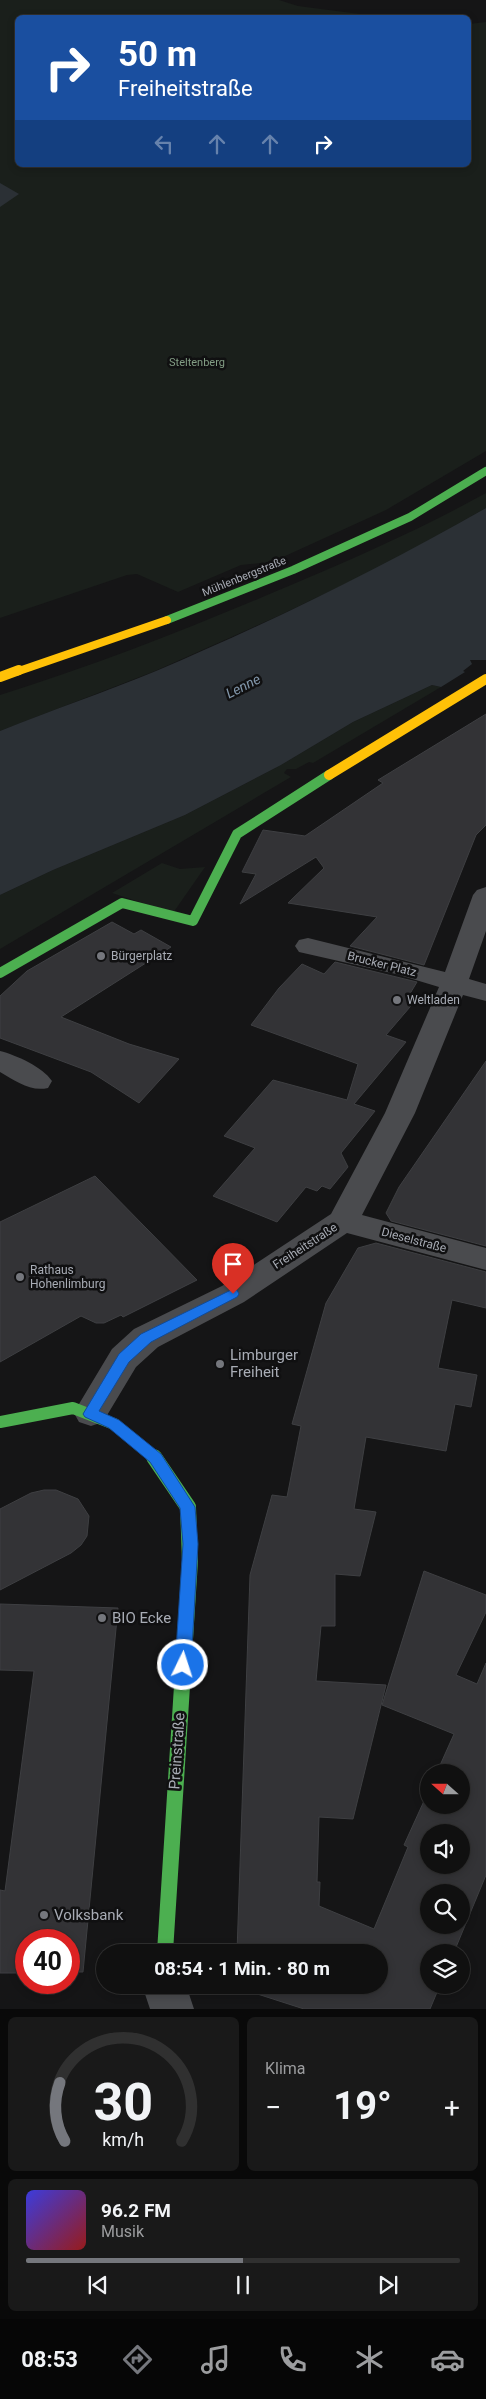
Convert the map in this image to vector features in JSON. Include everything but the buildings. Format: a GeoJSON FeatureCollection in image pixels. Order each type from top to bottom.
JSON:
{"type":"FeatureCollection","features":[{"type":"Feature","properties":{"kind":"street","name":"Mühlenbergstraße"},"geometry":{"type":"LineString","coordinates":[[0,678],[169,619],[293,570],[410,517],[486,470]]}},
{"type":"Feature","properties":{"kind":"street"},"geometry":{"type":"LineString","coordinates":[[0,973],[122,903],[194,921],[237,834],[319,781],[486,679]]}},
{"type":"Feature","properties":{"kind":"street","name":"Freiheitstraße"},"geometry":{"type":"LineString","coordinates":[[90,1414],[124,1358],[146,1338],[233,1294],[343,1221],[400,1114],[454,983],[486,895]]}},
{"type":"Feature","properties":{"kind":"street","name":"Brucker Platz"},"geometry":{"type":"LineString","coordinates":[[308,946],[403,968],[486,993]]}},
{"type":"Feature","properties":{"kind":"street"},"geometry":{"type":"LineString","coordinates":[[0,1060],[38,1081]]}},
{"type":"Feature","properties":{"kind":"street","name":"Dieselstraße"},"geometry":{"type":"LineString","coordinates":[[343,1221],[486,1259]]}},
{"type":"Feature","properties":{"kind":"street"},"geometry":{"type":"LineString","coordinates":[[0,1422],[73,1408],[90,1414]]}},
{"type":"Feature","properties":{"kind":"street","name":"Preinstraße"},"geometry":{"type":"LineString","coordinates":[[90,1414],[114,1424],[156,1458],[188,1507],[190,1561],[166,1944]]}},
{"type":"Feature","properties":{"kind":"street"},"geometry":{"type":"LineString","coordinates":[[167,1994],[172,2009]]}},
{"type":"Feature","properties":{"kind":"green space","name":"Steltenberg"},"geometry":{"type":"Polygon","coordinates":[[[0,0],[279,0],[298,6],[368,15],[15,15],[15,167],[471,167],[471,24],[486,22],[486,451],[386,510],[272,562],[241,565],[178,592],[137,574],[127,575],[0,618],[0,0]]]}},
{"type":"Feature","properties":{"kind":"green space"},"geometry":{"type":"Polygon","coordinates":[[[486,493],[486,508],[385,565],[276,617],[155,671],[0,731],[0,695],[183,630],[390,542],[486,493]]]}},
{"type":"Feature","properties":{"kind":"green space"},"geometry":{"type":"Polygon","coordinates":[[[432,685],[441,687],[313,763],[309,762],[296,769],[287,769],[284,773],[291,777],[0,949],[0,895],[53,870],[185,815],[281,765],[353,722],[432,685]]]}},
{"type":"Feature","properties":{"kind":"green space"},"geometry":{"type":"Polygon","coordinates":[[[162,863],[180,869],[205,867],[173,913],[112,893],[162,863]]]}},
{"type":"Feature","properties":{"kind":"water"},"geometry":{"type":"Polygon","coordinates":[[[0,183],[19,194],[0,207],[0,183]]]}},
{"type":"Feature","properties":{"kind":"water","name":"Lenne"},"geometry":{"type":"Polygon","coordinates":[[[486,508],[486,660],[470,660],[472,664],[463,671],[465,672],[441,687],[432,685],[353,722],[281,765],[185,815],[53,870],[0,895],[0,731],[156,671],[240,634],[364,574],[486,508]]]}},
{"type":"Feature","properties":{"kind":"traffic: fast"},"geometry":{"type":"LineString","coordinates":[[167,620],[293,570],[410,517],[486,471]]}},
{"type":"Feature","properties":{"kind":"traffic: fast"},"geometry":{"type":"LineString","coordinates":[[0,973],[122,903],[193,921],[237,834],[329,775]]}},
{"type":"Feature","properties":{"kind":"traffic: fast"},"geometry":{"type":"LineString","coordinates":[[0,1422],[73,1408],[114,1424],[155,1458],[188,1507],[190,1561],[166,1944]]}},
{"type":"Feature","properties":{"kind":"traffic: slow"},"geometry":{"type":"LineString","coordinates":[[0,677],[167,620]]}},
{"type":"Feature","properties":{"kind":"traffic: slow"},"geometry":{"type":"LineString","coordinates":[[329,775],[486,679]]}},
{"type":"Feature","properties":{"kind":"place","name":"Bürgerplatz"},"geometry":{"type":"Point","coordinates":[101,956]}},
{"type":"Feature","properties":{"kind":"place","name":"Weltladen"},"geometry":{"type":"Point","coordinates":[397,1000]}},
{"type":"Feature","properties":{"kind":"place","name":"Rathaus Hohenlimburg"},"geometry":{"type":"Point","coordinates":[20,1277]}},
{"type":"Feature","properties":{"kind":"place","name":"Limburger Freiheit"},"geometry":{"type":"Point","coordinates":[220,1364]}},
{"type":"Feature","properties":{"kind":"place","name":"BIO Ecke"},"geometry":{"type":"Point","coordinates":[102,1618]}},
{"type":"Feature","properties":{"kind":"place","name":"Volksbank"},"geometry":{"type":"Point","coordinates":[44,1915]}},
{"type":"Feature","properties":{"kind":"route"},"geometry":{"type":"LineString","coordinates":[[183,1665],[190,1561],[188,1507],[156,1458],[114,1424],[90,1414],[124,1358],[146,1338],[233,1294]]}}]}
